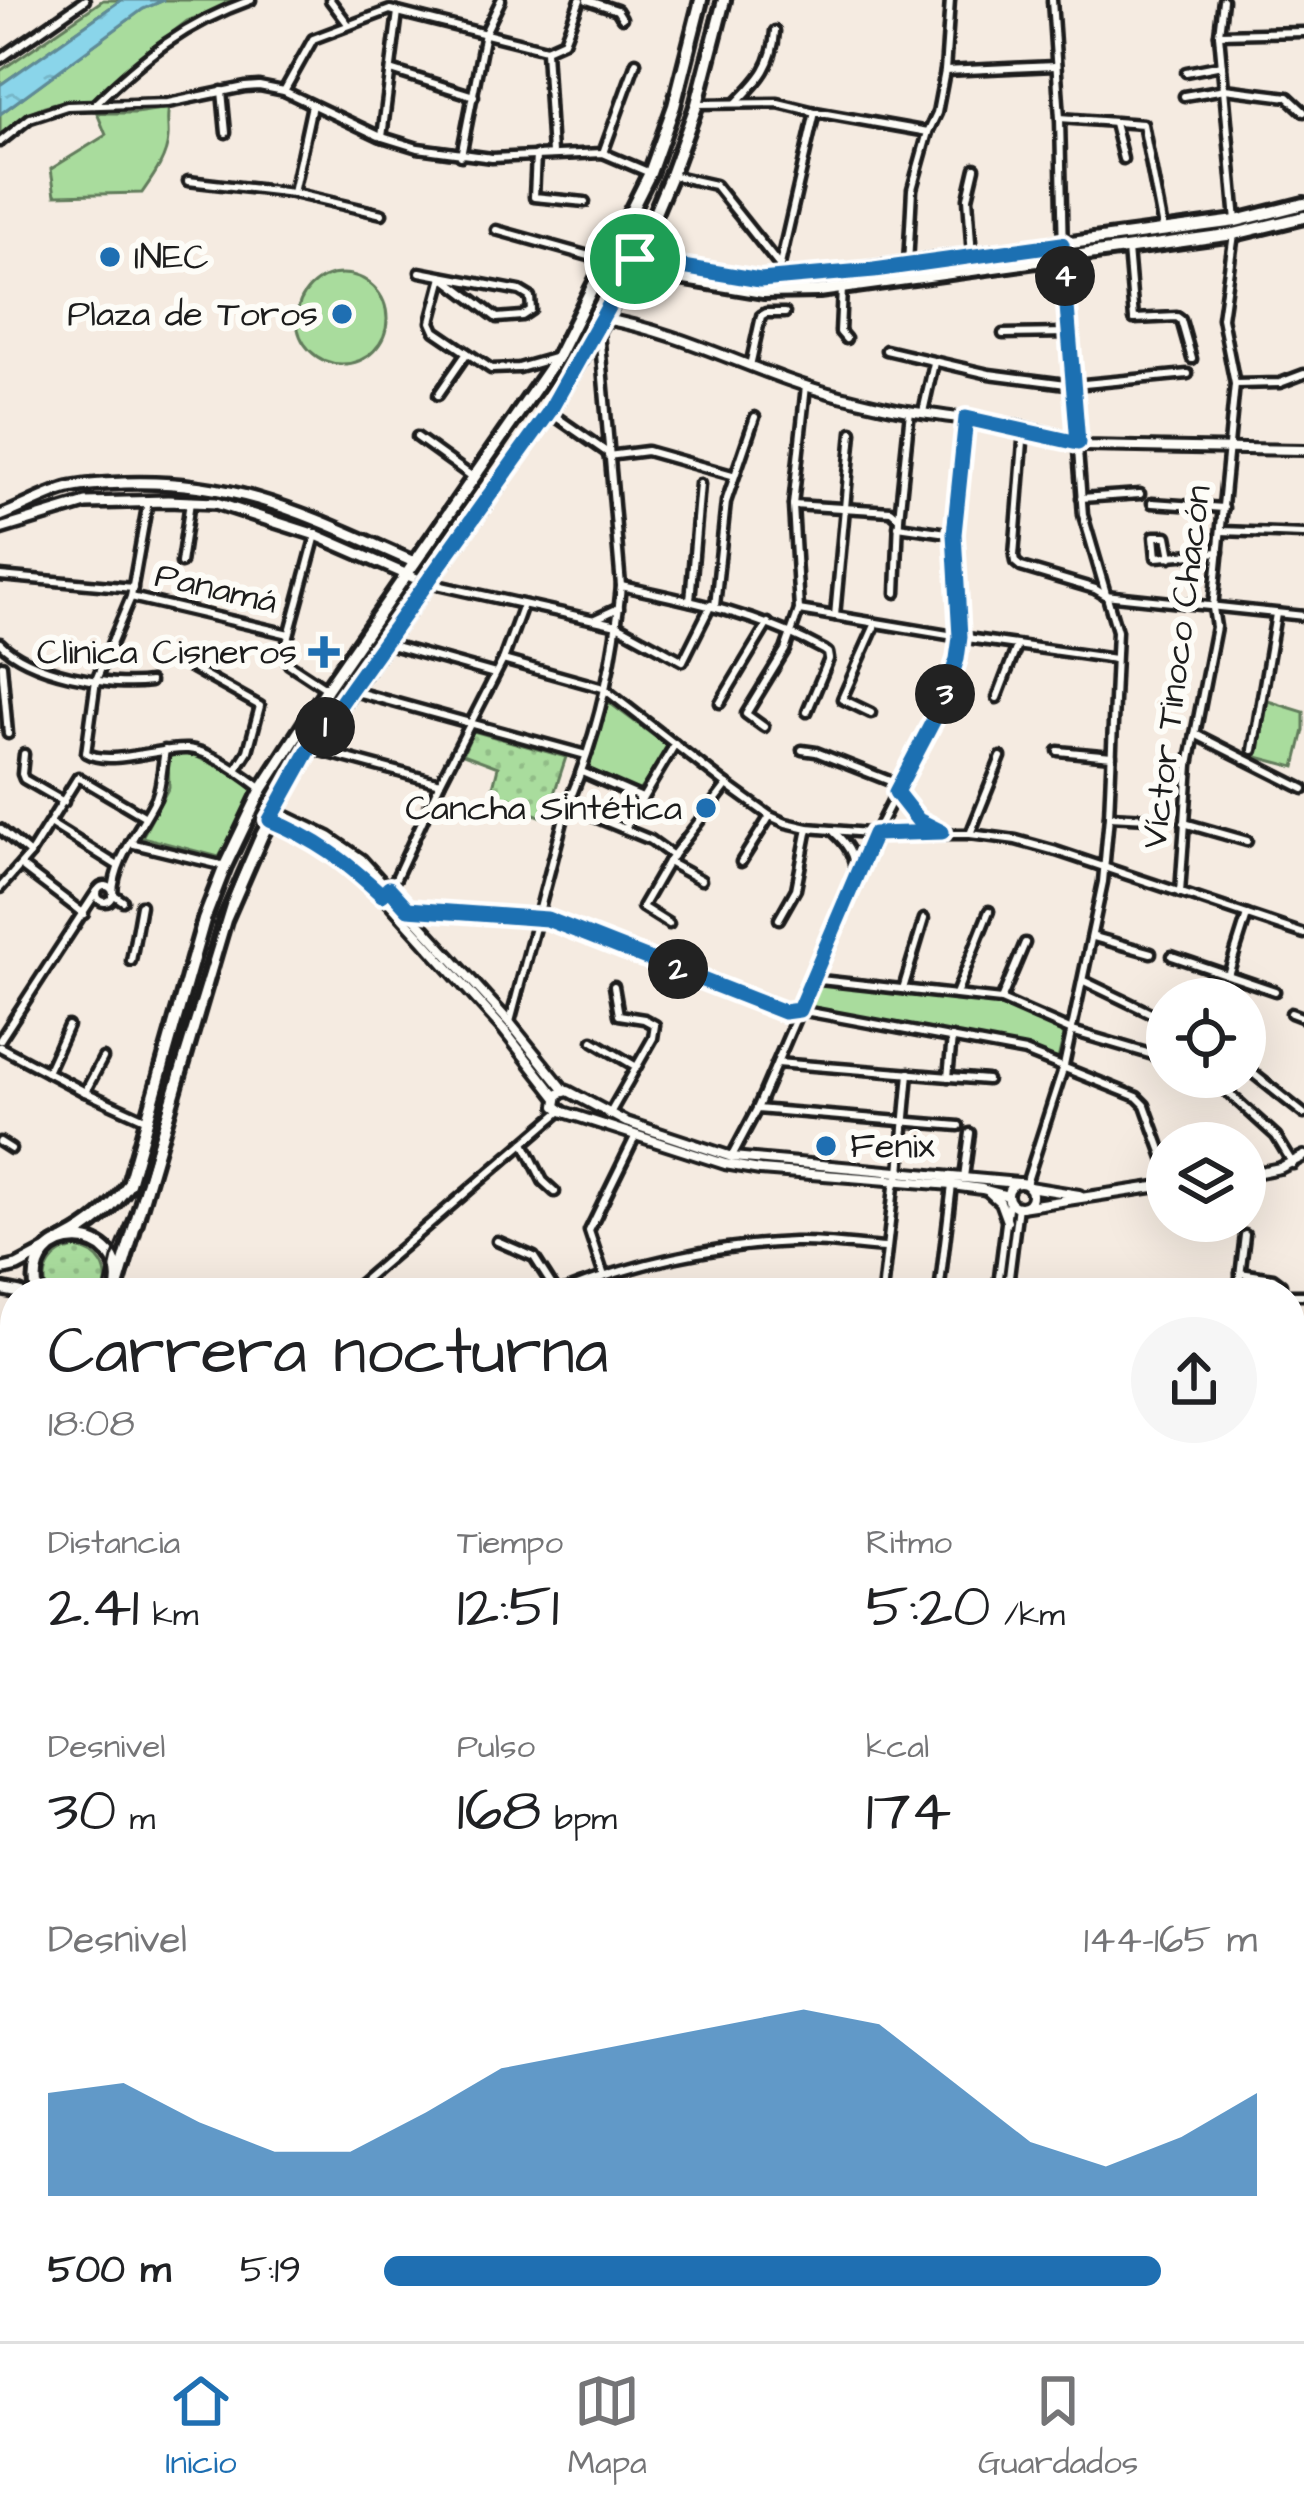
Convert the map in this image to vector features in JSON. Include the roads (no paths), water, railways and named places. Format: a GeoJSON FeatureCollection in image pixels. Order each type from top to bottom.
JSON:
{"type":"FeatureCollection","features":[{"type":"Feature","properties":{"kind":"main road"},"geometry":{"type":"LineString","coordinates":[[0,1270],[88,1228],[128,1184],[204,920],[262,789],[558,356],[650,173],[674,106],[701,0]]}},
{"type":"Feature","properties":{"kind":"main road"},"geometry":{"type":"LineString","coordinates":[[120,1278],[225,920],[272,815],[310,748],[549,412],[601,323],[633,264],[671,175],[697,104],[724,0]]}},
{"type":"Feature","properties":{"kind":"main road"},"geometry":{"type":"LineString","coordinates":[[692,37],[707,62]]}},
{"type":"Feature","properties":{"kind":"main road"},"geometry":{"type":"LineString","coordinates":[[607,261],[618,258],[763,292],[842,287],[1164,232],[1235,228],[1304,204]]}},
{"type":"Feature","properties":{"kind":"main road"},"geometry":{"type":"LineString","coordinates":[[633,264],[760,280],[778,272],[808,278],[972,257],[1128,249],[1304,217]]}},
{"type":"Feature","properties":{"kind":"main road"},"geometry":{"type":"LineString","coordinates":[[0,516],[86,484],[209,486],[282,505],[414,562]]}},
{"type":"Feature","properties":{"kind":"main road"},"geometry":{"type":"LineString","coordinates":[[0,529],[86,503],[216,503],[316,535],[426,583]]}},
{"type":"Feature","properties":{"kind":"main road"},"geometry":{"type":"LineString","coordinates":[[65,1240],[77,1238],[100,1245],[112,1258],[115,1278]]}},
{"type":"Feature","properties":{"kind":"main road"},"geometry":{"type":"LineString","coordinates":[[37,1278],[37,1268],[47,1250]]}},
{"type":"Feature","properties":{"kind":"street"},"geometry":{"type":"LineString","coordinates":[[0,59],[85,0]]}},
{"type":"Feature","properties":{"kind":"street"},"geometry":{"type":"LineString","coordinates":[[94,105],[172,37],[251,0]]}},
{"type":"Feature","properties":{"kind":"street"},"geometry":{"type":"LineString","coordinates":[[330,0],[347,24]]}},
{"type":"Feature","properties":{"kind":"street"},"geometry":{"type":"LineString","coordinates":[[461,156],[485,33],[501,0]]}},
{"type":"Feature","properties":{"kind":"street"},"geometry":{"type":"LineString","coordinates":[[284,92],[312,40],[393,7],[545,49],[564,41],[584,0],[615,9],[622,18]]}},
{"type":"Feature","properties":{"kind":"street"},"geometry":{"type":"LineString","coordinates":[[908,266],[912,189],[937,113],[950,0]]}},
{"type":"Feature","properties":{"kind":"street"},"geometry":{"type":"LineString","coordinates":[[1014,1202],[1031,1198],[1024,1185],[1064,1066],[1094,937],[1109,816],[1117,631],[1081,498],[1052,0]]}},
{"type":"Feature","properties":{"kind":"street","name":"Víctor Tinoco Chacón"},"geometry":{"type":"LineString","coordinates":[[1180,893],[1189,765],[1216,627],[1213,608],[1234,384],[1222,318],[1235,228],[1219,34],[1223,0]]}},
{"type":"Feature","properties":{"kind":"street"},"geometry":{"type":"LineString","coordinates":[[382,136],[393,7]]}},
{"type":"Feature","properties":{"kind":"street"},"geometry":{"type":"LineString","coordinates":[[734,104],[769,63],[775,31]]}},
{"type":"Feature","properties":{"kind":"street"},"geometry":{"type":"LineString","coordinates":[[1219,34],[1304,32]]}},
{"type":"Feature","properties":{"kind":"street"},"geometry":{"type":"LineString","coordinates":[[545,49],[553,154]]}},
{"type":"Feature","properties":{"kind":"street"},"geometry":{"type":"LineString","coordinates":[[603,153],[637,62]]}},
{"type":"Feature","properties":{"kind":"street"},"geometry":{"type":"LineString","coordinates":[[1186,72],[1222,65]]}},
{"type":"Feature","properties":{"kind":"street"},"geometry":{"type":"LineString","coordinates":[[945,71],[1057,66]]}},
{"type":"Feature","properties":{"kind":"street"},"geometry":{"type":"LineString","coordinates":[[391,70],[473,96]]}},
{"type":"Feature","properties":{"kind":"street"},"geometry":{"type":"LineString","coordinates":[[0,142],[38,114],[67,106],[168,104],[259,86],[418,148],[497,158],[603,153],[650,173]]}},
{"type":"Feature","properties":{"kind":"street"},"geometry":{"type":"LineString","coordinates":[[1184,96],[1225,89],[1288,98],[1304,112]]}},
{"type":"Feature","properties":{"kind":"street"},"geometry":{"type":"LineString","coordinates":[[222,91],[226,134]]}},
{"type":"Feature","properties":{"kind":"street"},"geometry":{"type":"LineString","coordinates":[[697,104],[778,103],[928,132]]}},
{"type":"Feature","properties":{"kind":"street"},"geometry":{"type":"LineString","coordinates":[[293,193],[312,105]]}},
{"type":"Feature","properties":{"kind":"street"},"geometry":{"type":"LineString","coordinates":[[778,272],[815,112]]}},
{"type":"Feature","properties":{"kind":"street"},"geometry":{"type":"LineString","coordinates":[[1060,118],[1143,124],[1164,232]]}},
{"type":"Feature","properties":{"kind":"street"},"geometry":{"type":"LineString","coordinates":[[1114,123],[1123,159]]}},
{"type":"Feature","properties":{"kind":"street"},"geometry":{"type":"LineString","coordinates":[[536,155],[534,197],[585,202]]}},
{"type":"Feature","properties":{"kind":"street"},"geometry":{"type":"LineString","coordinates":[[972,257],[968,198],[975,168]]}},
{"type":"Feature","properties":{"kind":"street"},"geometry":{"type":"LineString","coordinates":[[671,175],[715,185],[778,272]]}},
{"type":"Feature","properties":{"kind":"street"},"geometry":{"type":"LineString","coordinates":[[188,181],[293,193],[382,214]]}},
{"type":"Feature","properties":{"kind":"street"},"geometry":{"type":"LineString","coordinates":[[496,230],[607,261]]}},
{"type":"Feature","properties":{"kind":"street"},"geometry":{"type":"LineString","coordinates":[[1128,249],[1132,315],[1138,320],[1177,317],[1192,359]]}},
{"type":"Feature","properties":{"kind":"street"},"geometry":{"type":"LineString","coordinates":[[420,272],[520,291],[530,296],[531,310],[522,316],[497,318],[443,277]]}},
{"type":"Feature","properties":{"kind":"street"},"geometry":{"type":"LineString","coordinates":[[443,277],[432,327],[467,353],[495,370],[558,356]]}},
{"type":"Feature","properties":{"kind":"street"},"geometry":{"type":"LineString","coordinates":[[842,287],[841,332],[846,339]]}},
{"type":"Feature","properties":{"kind":"street"},"geometry":{"type":"LineString","coordinates":[[750,366],[761,316],[785,313]]}},
{"type":"Feature","properties":{"kind":"street"},"geometry":{"type":"LineString","coordinates":[[506,1026],[514,1016],[567,806],[582,772],[617,625],[621,586],[601,323],[645,329],[806,386],[1096,447],[1304,450]]}},
{"type":"Feature","properties":{"kind":"street"},"geometry":{"type":"LineString","coordinates":[[1003,334],[1070,333]]}},
{"type":"Feature","properties":{"kind":"street"},"geometry":{"type":"LineString","coordinates":[[886,350],[989,374],[1074,385],[1187,374]]}},
{"type":"Feature","properties":{"kind":"street"},"geometry":{"type":"LineString","coordinates":[[438,394],[467,353]]}},
{"type":"Feature","properties":{"kind":"street"},"geometry":{"type":"LineString","coordinates":[[536,362],[548,373]]}},
{"type":"Feature","properties":{"kind":"street"},"geometry":{"type":"LineString","coordinates":[[922,413],[934,363]]}},
{"type":"Feature","properties":{"kind":"street"},"geometry":{"type":"LineString","coordinates":[[1234,384],[1280,383],[1304,374]]}},
{"type":"Feature","properties":{"kind":"street"},"geometry":{"type":"LineString","coordinates":[[764,727],[746,714],[773,674],[799,610],[793,505],[806,386]]}},
{"type":"Feature","properties":{"kind":"street"},"geometry":{"type":"LineString","coordinates":[[896,592],[910,411]]}},
{"type":"Feature","properties":{"kind":"street"},"geometry":{"type":"LineString","coordinates":[[549,412],[608,454],[647,451],[734,476]]}},
{"type":"Feature","properties":{"kind":"street"},"geometry":{"type":"LineString","coordinates":[[426,583],[617,625],[683,662],[713,606],[723,518],[754,417]]}},
{"type":"Feature","properties":{"kind":"street"},"geometry":{"type":"LineString","coordinates":[[732,1156],[757,1109],[874,834],[942,704],[957,659],[954,534],[966,418]]}},
{"type":"Feature","properties":{"kind":"street"},"geometry":{"type":"LineString","coordinates":[[1024,430],[1013,556],[1021,567],[1105,596],[1304,616]]}},
{"type":"Feature","properties":{"kind":"street"},"geometry":{"type":"LineString","coordinates":[[835,616],[852,432]]}},
{"type":"Feature","properties":{"kind":"street"},"geometry":{"type":"LineString","coordinates":[[416,437],[474,478]]}},
{"type":"Feature","properties":{"kind":"street"},"geometry":{"type":"LineString","coordinates":[[690,601],[700,484]]}},
{"type":"Feature","properties":{"kind":"street"},"geometry":{"type":"LineString","coordinates":[[1081,498],[1140,494]]}},
{"type":"Feature","properties":{"kind":"street"},"geometry":{"type":"LineString","coordinates":[[148,501],[132,592],[96,680],[86,753],[101,758],[190,749],[236,770],[262,789]]}},
{"type":"Feature","properties":{"kind":"street"},"geometry":{"type":"LineString","coordinates":[[182,563],[190,502]]}},
{"type":"Feature","properties":{"kind":"street"},"geometry":{"type":"LineString","coordinates":[[1152,503],[1224,508]]}},
{"type":"Feature","properties":{"kind":"street"},"geometry":{"type":"LineString","coordinates":[[793,505],[891,511],[899,522],[954,534]]}},
{"type":"Feature","properties":{"kind":"street"},"geometry":{"type":"LineString","coordinates":[[1221,531],[1304,534]]}},
{"type":"Feature","properties":{"kind":"street"},"geometry":{"type":"LineString","coordinates":[[316,535],[285,659],[327,689]]}},
{"type":"Feature","properties":{"kind":"street"},"geometry":{"type":"LineString","coordinates":[[1171,556],[1219,552]]}},
{"type":"Feature","properties":{"kind":"street","name":"Panamá"},"geometry":{"type":"LineString","coordinates":[[0,576],[132,592],[289,634]]}},
{"type":"Feature","properties":{"kind":"street"},"geometry":{"type":"LineString","coordinates":[[621,586],[769,623],[828,653],[807,712]]}},
{"type":"Feature","properties":{"kind":"street"},"geometry":{"type":"LineString","coordinates":[[385,891],[396,878],[503,659],[523,605]]}},
{"type":"Feature","properties":{"kind":"street"},"geometry":{"type":"LineString","coordinates":[[594,620],[619,608]]}},
{"type":"Feature","properties":{"kind":"street"},"geometry":{"type":"LineString","coordinates":[[799,610],[1115,659]]}},
{"type":"Feature","properties":{"kind":"street"},"geometry":{"type":"LineString","coordinates":[[1252,750],[1276,614]]}},
{"type":"Feature","properties":{"kind":"street"},"geometry":{"type":"LineString","coordinates":[[720,703],[769,623]]}},
{"type":"Feature","properties":{"kind":"street"},"geometry":{"type":"LineString","coordinates":[[871,713],[842,699],[876,623]]}},
{"type":"Feature","properties":{"kind":"street"},"geometry":{"type":"LineString","coordinates":[[0,643],[17,658],[38,666],[96,680],[150,682]]}},
{"type":"Feature","properties":{"kind":"street"},"geometry":{"type":"LineString","coordinates":[[384,643],[494,674]]}},
{"type":"Feature","properties":{"kind":"street"},"geometry":{"type":"LineString","coordinates":[[997,698],[1016,646]]}},
{"type":"Feature","properties":{"kind":"street"},"geometry":{"type":"LineString","coordinates":[[8,734],[1,665],[17,658]]}},
{"type":"Feature","properties":{"kind":"street"},"geometry":{"type":"LineString","coordinates":[[174,658],[260,706],[248,751],[236,770]]}},
{"type":"Feature","properties":{"kind":"street"},"geometry":{"type":"LineString","coordinates":[[503,659],[603,688],[727,785],[786,824],[874,834],[970,834],[1036,846],[1304,934]]}},
{"type":"Feature","properties":{"kind":"street"},"geometry":{"type":"LineString","coordinates":[[350,690],[586,755]]}},
{"type":"Feature","properties":{"kind":"street"},"geometry":{"type":"LineString","coordinates":[[1195,734],[1304,789]]}},
{"type":"Feature","properties":{"kind":"street"},"geometry":{"type":"LineString","coordinates":[[625,829],[676,743]]}},
{"type":"Feature","properties":{"kind":"street"},"geometry":{"type":"LineString","coordinates":[[310,748],[440,783]]}},
{"type":"Feature","properties":{"kind":"street"},"geometry":{"type":"LineString","coordinates":[[802,750],[897,789],[918,820],[942,832]]}},
{"type":"Feature","properties":{"kind":"street"},"geometry":{"type":"LineString","coordinates":[[147,1120],[85,1092],[0,1044],[98,889],[118,866],[158,794],[164,751]]}},
{"type":"Feature","properties":{"kind":"street"},"geometry":{"type":"LineString","coordinates":[[1058,751],[1112,756]]}},
{"type":"Feature","properties":{"kind":"street"},"geometry":{"type":"LineString","coordinates":[[25,754],[24,779],[64,802]]}},
{"type":"Feature","properties":{"kind":"street"},"geometry":{"type":"LineString","coordinates":[[970,834],[1001,757]]}},
{"type":"Feature","properties":{"kind":"street"},"geometry":{"type":"LineString","coordinates":[[582,772],[642,798]]}},
{"type":"Feature","properties":{"kind":"street"},"geometry":{"type":"LineString","coordinates":[[0,888],[30,854],[78,777],[144,816]]}},
{"type":"Feature","properties":{"kind":"street"},"geometry":{"type":"LineString","coordinates":[[669,924],[642,907],[670,859],[727,785]]}},
{"type":"Feature","properties":{"kind":"street"},"geometry":{"type":"LineString","coordinates":[[567,806],[651,840],[700,880]]}},
{"type":"Feature","properties":{"kind":"street"},"geometry":{"type":"LineString","coordinates":[[272,815],[328,848],[385,891],[408,909],[421,931]]}},
{"type":"Feature","properties":{"kind":"street"},"geometry":{"type":"LineString","coordinates":[[741,862],[770,816]]}},
{"type":"Feature","properties":{"kind":"street"},"geometry":{"type":"LineString","coordinates":[[1109,816],[1149,818]]}},
{"type":"Feature","properties":{"kind":"street"},"geometry":{"type":"LineString","coordinates":[[1184,823],[1247,842]]}},
{"type":"Feature","properties":{"kind":"street"},"geometry":{"type":"LineString","coordinates":[[51,824],[118,866]]}},
{"type":"Feature","properties":{"kind":"street"},"geometry":{"type":"LineString","coordinates":[[779,919],[796,889],[808,828]]}},
{"type":"Feature","properties":{"kind":"street"},"geometry":{"type":"LineString","coordinates":[[0,829],[30,854]]}},
{"type":"Feature","properties":{"kind":"street"},"geometry":{"type":"LineString","coordinates":[[831,830],[846,843],[856,877]]}},
{"type":"Feature","properties":{"kind":"street"},"geometry":{"type":"LineString","coordinates":[[130,843],[225,866]]}},
{"type":"Feature","properties":{"kind":"street"},"geometry":{"type":"LineString","coordinates":[[21,866],[84,914]]}},
{"type":"Feature","properties":{"kind":"street"},"geometry":{"type":"LineString","coordinates":[[84,914],[113,894],[118,866]]}},
{"type":"Feature","properties":{"kind":"street"},"geometry":{"type":"LineString","coordinates":[[98,889],[110,887],[113,894]]}},
{"type":"Feature","properties":{"kind":"street"},"geometry":{"type":"LineString","coordinates":[[98,889],[98,898],[106,902]]}},
{"type":"Feature","properties":{"kind":"street"},"geometry":{"type":"LineString","coordinates":[[385,891],[561,1094],[577,1097],[608,1115],[732,1156],[982,1189],[1014,1202],[1146,1187]]}},
{"type":"Feature","properties":{"kind":"street"},"geometry":{"type":"LineString","coordinates":[[131,961],[141,905]]}},
{"type":"Feature","properties":{"kind":"street"},"geometry":{"type":"LineString","coordinates":[[408,909],[547,919],[784,1012],[799,1010],[1025,1052],[1137,1097],[1150,1122]]}},
{"type":"Feature","properties":{"kind":"street"},"geometry":{"type":"LineString","coordinates":[[421,931],[431,911]]}},
{"type":"Feature","properties":{"kind":"street"},"geometry":{"type":"LineString","coordinates":[[956,994],[988,911]]}},
{"type":"Feature","properties":{"kind":"street"},"geometry":{"type":"LineString","coordinates":[[1228,975],[1247,915]]}},
{"type":"Feature","properties":{"kind":"street"},"geometry":{"type":"LineString","coordinates":[[903,989],[925,920]]}},
{"type":"Feature","properties":{"kind":"street"},"geometry":{"type":"LineString","coordinates":[[1094,937],[1151,953]]}},
{"type":"Feature","properties":{"kind":"street"},"geometry":{"type":"LineString","coordinates":[[1001,1000],[1025,943]]}},
{"type":"Feature","properties":{"kind":"street"},"geometry":{"type":"LineString","coordinates":[[1172,956],[1275,992]]}},
{"type":"Feature","properties":{"kind":"street"},"geometry":{"type":"LineString","coordinates":[[811,979],[1001,1000],[1072,1031],[1146,1052]]}},
{"type":"Feature","properties":{"kind":"street"},"geometry":{"type":"LineString","coordinates":[[1082,980],[1146,1011]]}},
{"type":"Feature","properties":{"kind":"street"},"geometry":{"type":"LineString","coordinates":[[608,1115],[653,1038],[655,1024],[620,1015],[614,986]]}},
{"type":"Feature","properties":{"kind":"street"},"geometry":{"type":"LineString","coordinates":[[1291,1013],[1304,1018]]}},
{"type":"Feature","properties":{"kind":"street"},"geometry":{"type":"LineString","coordinates":[[47,1072],[68,1026]]}},
{"type":"Feature","properties":{"kind":"street"},"geometry":{"type":"LineString","coordinates":[[948,1077],[952,1037]]}},
{"type":"Feature","properties":{"kind":"street"},"geometry":{"type":"LineString","coordinates":[[593,1041],[634,1066]]}},
{"type":"Feature","properties":{"kind":"street"},"geometry":{"type":"LineString","coordinates":[[85,1092],[103,1058]]}},
{"type":"Feature","properties":{"kind":"street"},"geometry":{"type":"LineString","coordinates":[[777,1063],[987,1080]]}},
{"type":"Feature","properties":{"kind":"street"},"geometry":{"type":"LineString","coordinates":[[883,1278],[909,1073]]}},
{"type":"Feature","properties":{"kind":"street"},"geometry":{"type":"LineString","coordinates":[[1266,1084],[1304,1114]]}},
{"type":"Feature","properties":{"kind":"street"},"geometry":{"type":"LineString","coordinates":[[561,1094],[556,1106],[565,1112],[725,1164],[1024,1185],[1087,1196]]}},
{"type":"Feature","properties":{"kind":"street"},"geometry":{"type":"LineString","coordinates":[[1234,1098],[1276,1136],[1293,1164]]}},
{"type":"Feature","properties":{"kind":"street"},"geometry":{"type":"LineString","coordinates":[[757,1109],[959,1126]]}},
{"type":"Feature","properties":{"kind":"street"},"geometry":{"type":"LineString","coordinates":[[367,1278],[565,1112]]}},
{"type":"Feature","properties":{"kind":"street"},"geometry":{"type":"LineString","coordinates":[[964,1180],[970,1133]]}},
{"type":"Feature","properties":{"kind":"street"},"geometry":{"type":"LineString","coordinates":[[604,1276],[590,1231],[636,1135]]}},
{"type":"Feature","properties":{"kind":"street"},"geometry":{"type":"LineString","coordinates":[[0,1142],[11,1149]]}},
{"type":"Feature","properties":{"kind":"street"},"geometry":{"type":"LineString","coordinates":[[524,1143],[543,1181],[555,1192]]}},
{"type":"Feature","properties":{"kind":"street"},"geometry":{"type":"LineString","coordinates":[[1266,1170],[1293,1164],[1304,1156]]}},
{"type":"Feature","properties":{"kind":"street"},"geometry":{"type":"LineString","coordinates":[[1008,1278],[1014,1202],[1010,1187],[1024,1185]]}},
{"type":"Feature","properties":{"kind":"street"},"geometry":{"type":"LineString","coordinates":[[941,1278],[952,1186]]}},
{"type":"Feature","properties":{"kind":"street"},"geometry":{"type":"LineString","coordinates":[[982,1189],[1000,1202],[1007,1221]]}},
{"type":"Feature","properties":{"kind":"street"},"geometry":{"type":"LineString","coordinates":[[999,1278],[1014,1202]]}},
{"type":"Feature","properties":{"kind":"street"},"geometry":{"type":"LineString","coordinates":[[496,1241],[534,1257],[548,1278]]}},
{"type":"Feature","properties":{"kind":"street"},"geometry":{"type":"LineString","coordinates":[[599,1278],[686,1257],[796,1242],[886,1248]]}},
{"type":"Feature","properties":{"kind":"street"},"geometry":{"type":"LineString","coordinates":[[1240,1278],[1244,1242]]}},
{"type":"Feature","properties":{"kind":"street"},"geometry":{"type":"LineString","coordinates":[[1240,1273],[1274,1278]]}},
{"type":"Feature","properties":{"kind":"water"},"geometry":{"type":"Polygon","coordinates":[[[121,0],[164,0],[143,9],[0,114],[0,85],[121,0]]]}},
{"type":"Feature","properties":{"kind":"tram line"},"geometry":{"type":"LineString","coordinates":[[107,1278],[226,903],[267,802],[343,680],[543,409],[579,346],[627,258],[665,170],[715,0]]}},
{"type":"Feature","properties":{"kind":"place","name":"INEC"},"geometry":{"type":"Point","coordinates":[110,257]}},
{"type":"Feature","properties":{"kind":"place","name":"Plaza de Toros"},"geometry":{"type":"Point","coordinates":[342,314]}},
{"type":"Feature","properties":{"kind":"place","name":"Clinica Cisneros"},"geometry":{"type":"Point","coordinates":[324,652]}},
{"type":"Feature","properties":{"kind":"place","name":"Cancha Sintética"},"geometry":{"type":"Point","coordinates":[706,808]}},
{"type":"Feature","properties":{"kind":"place","name":"Fenix"},"geometry":{"type":"Point","coordinates":[826,1146]}}]}
